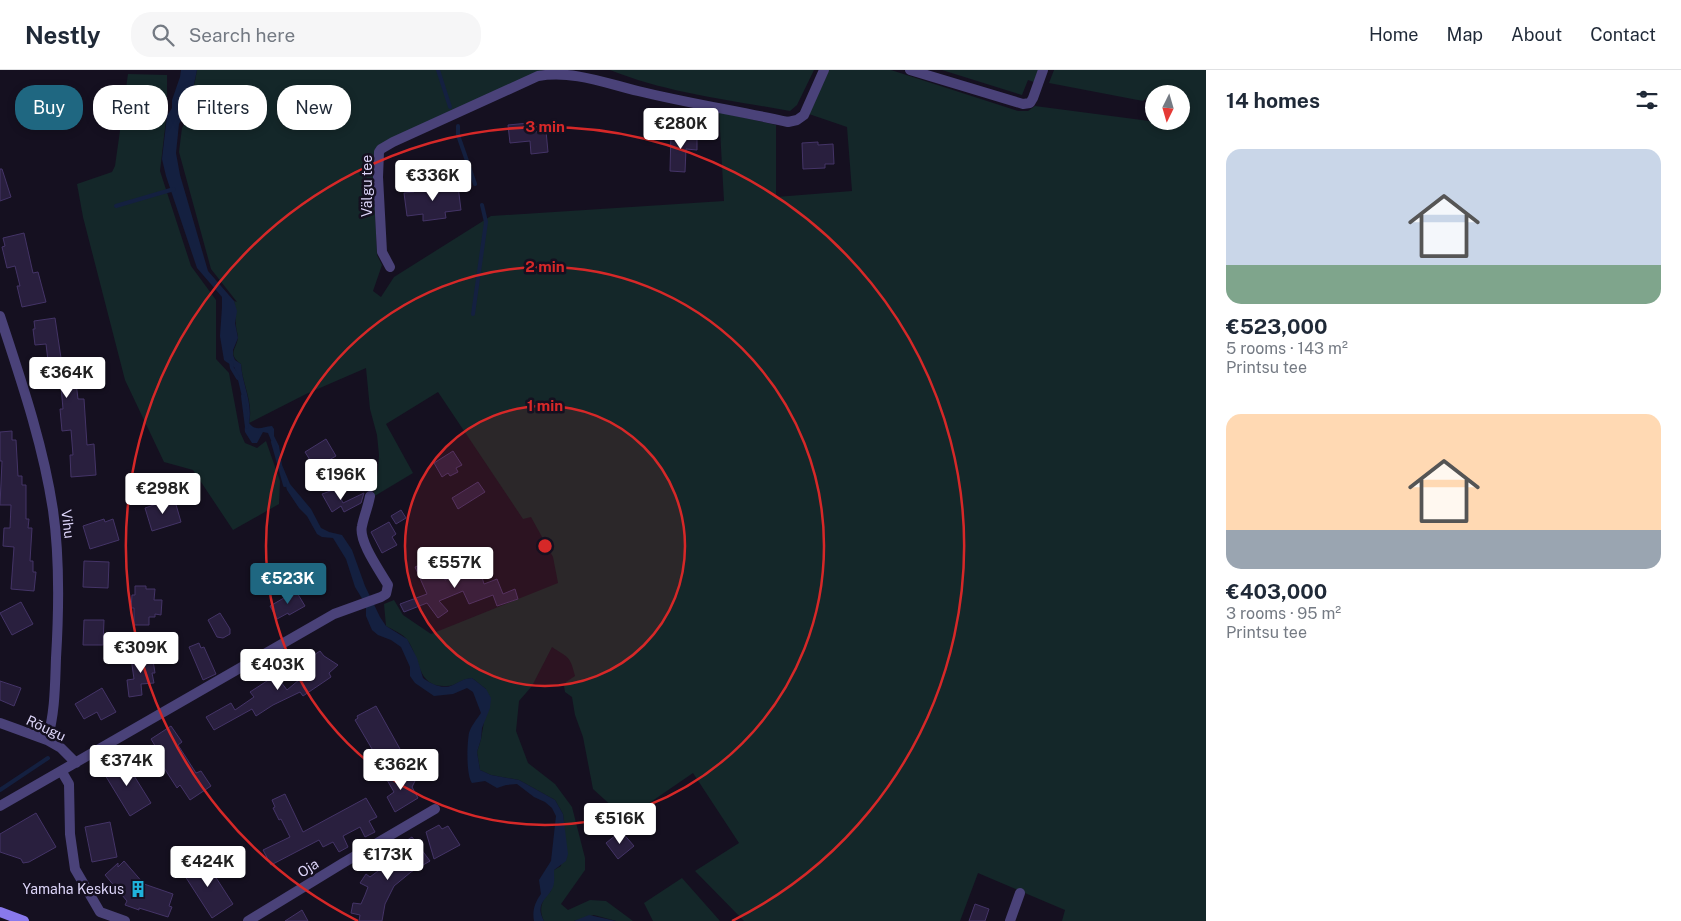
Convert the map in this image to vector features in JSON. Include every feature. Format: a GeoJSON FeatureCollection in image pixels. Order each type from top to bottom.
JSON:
{"type":"FeatureCollection","features":[{"type":"Feature","properties":{"kind":"main road"},"geometry":{"type":"LineString","coordinates":[[0,912],[24,921]]}},
{"type":"Feature","properties":{"kind":"street","name":"Välgu tee"},"geometry":{"type":"LineString","coordinates":[[390,267],[382,252],[378,152],[392,142],[550,72],[597,78],[637,91],[788,122],[797,120],[804,115],[824,70]]}},
{"type":"Feature","properties":{"kind":"street"},"geometry":{"type":"LineString","coordinates":[[910,70],[1023,104],[1030,103],[1033,98],[1043,70]]}},
{"type":"Feature","properties":{"kind":"street","name":"Vihu"},"geometry":{"type":"LineString","coordinates":[[0,316],[40,446],[53,510],[56,537],[58,556],[57,652],[52,723],[46,740]]}},
{"type":"Feature","properties":{"kind":"street"},"geometry":{"type":"LineString","coordinates":[[0,806],[334,614],[386,594],[388,585],[361,537],[361,527],[370,496]]}},
{"type":"Feature","properties":{"kind":"street","name":"Rõugu"},"geometry":{"type":"LineString","coordinates":[[0,723],[46,740],[61,748],[76,763]]}},
{"type":"Feature","properties":{"kind":"street"},"geometry":{"type":"LineString","coordinates":[[62,772],[70,784],[70,834],[75,869],[100,912],[125,921]]}},
{"type":"Feature","properties":{"kind":"street","name":"Oja"},"geometry":{"type":"LineString","coordinates":[[248,921],[343,862],[435,809]]}},
{"type":"Feature","properties":{"kind":"street"},"geometry":{"type":"LineString","coordinates":[[1010,921],[1020,892]]}},
{"type":"Feature","properties":{"kind":"green space"},"geometry":{"type":"Polygon","coordinates":[[[197,70],[543,70],[378,146],[374,153],[373,163],[377,255],[382,265],[373,291],[381,297],[394,277],[491,216],[724,201],[719,112],[776,125],[776,197],[852,191],[847,127],[809,114],[829,70],[891,70],[1018,111],[1028,111],[1035,106],[1145,120],[1145,130],[1190,130],[1190,85],[1145,85],[1145,99],[1143,101],[1049,83],[1054,70],[1206,70],[1206,921],[1062,921],[1065,910],[978,873],[960,921],[744,921],[695,871],[739,843],[693,773],[626,819],[593,789],[583,737],[575,715],[572,697],[565,692],[564,686],[566,682],[575,676],[572,664],[565,655],[552,647],[532,686],[519,701],[516,731],[528,763],[555,784],[572,807],[585,858],[585,870],[561,904],[568,910],[590,900],[606,901],[633,921],[616,921],[594,915],[574,921],[544,921],[541,913],[542,904],[545,897],[551,891],[554,870],[561,866],[563,814],[555,800],[519,780],[491,775],[480,770],[477,752],[484,722],[486,689],[472,678],[450,686],[437,685],[425,678],[406,639],[386,626],[384,604],[394,600],[403,615],[431,634],[558,583],[553,557],[531,517],[523,519],[438,392],[386,424],[413,473],[373,497],[379,455],[377,435],[370,409],[366,368],[306,394],[249,423],[249,400],[241,364],[233,355],[238,338],[234,301],[237,302],[211,269],[179,152],[182,130],[267,130],[267,85],[194,85],[197,70]]]}},
{"type":"Feature","properties":{"kind":"green space"},"geometry":{"type":"Polygon","coordinates":[[[610,70],[814,70],[797,105],[790,111],[654,85],[610,70]]]}},
{"type":"Feature","properties":{"kind":"green space"},"geometry":{"type":"Polygon","coordinates":[[[942,70],[1038,70],[1034,82],[1028,80],[1022,95],[942,70]]]}},
{"type":"Feature","properties":{"kind":"green space"},"geometry":{"type":"Polygon","coordinates":[[[128,74],[167,75],[167,85],[126,85],[128,74]]]}},
{"type":"Feature","properties":{"kind":"green space"},"geometry":{"type":"Polygon","coordinates":[[[120,130],[165,130],[160,171],[191,266],[216,300],[216,359],[229,373],[240,432],[245,443],[257,448],[266,441],[280,481],[279,504],[233,530],[193,470],[164,462],[125,380],[83,217],[77,184],[112,172],[115,166],[120,130]]]}},
{"type":"Feature","properties":{"kind":"green space"},"geometry":{"type":"Polygon","coordinates":[[[682,878],[720,921],[653,921],[644,903],[682,878]]]}},
{"type":"Feature","properties":{"kind":"water"},"geometry":{"type":"Polygon","coordinates":[[[181,70],[197,70],[194,85],[178,85],[178,130],[176,153],[180,175],[208,271],[234,301],[237,311],[235,323],[238,338],[233,355],[235,360],[241,364],[250,408],[249,423],[257,428],[272,426],[279,446],[282,465],[290,484],[311,509],[321,528],[342,535],[352,550],[365,586],[380,617],[386,626],[407,639],[417,658],[423,678],[433,684],[445,687],[472,678],[486,689],[491,698],[490,708],[482,728],[477,752],[480,770],[491,775],[519,780],[555,800],[563,814],[568,854],[566,861],[554,870],[553,887],[541,905],[540,910],[544,921],[534,921],[533,914],[541,894],[539,880],[551,861],[556,816],[552,808],[517,784],[497,788],[485,781],[472,783],[468,767],[468,738],[471,728],[481,713],[473,692],[467,688],[453,694],[434,696],[415,683],[410,676],[410,667],[401,647],[372,630],[366,616],[366,605],[355,587],[346,559],[333,538],[322,537],[317,534],[307,516],[287,490],[278,457],[268,433],[263,432],[257,443],[252,443],[245,432],[246,417],[237,376],[234,367],[224,360],[220,336],[222,297],[197,268],[162,159],[165,130],[168,130],[168,114],[172,108],[172,100],[181,70]]]}},
{"type":"Feature","properties":{"kind":"water"},"geometry":{"type":"Polygon","coordinates":[[[589,915],[616,921],[574,921],[589,915]]]}},
{"type":"Feature","properties":{"kind":"building"},"geometry":{"type":"Polygon","coordinates":[[[529,123],[530,129],[533,129],[533,132],[546,131],[548,152],[531,154],[530,141],[510,143],[508,125],[529,123]]]}},
{"type":"Feature","properties":{"kind":"building"},"geometry":{"type":"Polygon","coordinates":[[[671,132],[697,135],[697,150],[686,149],[685,172],[670,171],[671,132]]]}},
{"type":"Feature","properties":{"kind":"building"},"geometry":{"type":"Polygon","coordinates":[[[818,142],[818,145],[833,144],[834,164],[825,164],[825,168],[803,169],[802,143],[818,142]]]}},
{"type":"Feature","properties":{"kind":"building"},"geometry":{"type":"Polygon","coordinates":[[[0,169],[2,169],[11,197],[0,201],[0,169]]]}},
{"type":"Feature","properties":{"kind":"building"},"geometry":{"type":"Polygon","coordinates":[[[448,184],[448,188],[458,186],[461,210],[445,212],[446,218],[423,221],[423,214],[407,216],[404,193],[414,192],[414,189],[448,184]]]}},
{"type":"Feature","properties":{"kind":"building"},"geometry":{"type":"Polygon","coordinates":[[[24,233],[33,273],[38,272],[46,302],[22,307],[17,286],[20,286],[15,266],[7,268],[2,247],[5,246],[3,238],[24,233]]]}},
{"type":"Feature","properties":{"kind":"building"},"geometry":{"type":"Polygon","coordinates":[[[55,318],[61,358],[73,358],[78,399],[84,399],[87,445],[94,444],[96,475],[71,477],[70,455],[73,455],[71,430],[62,431],[60,409],[63,409],[61,386],[49,387],[46,344],[35,345],[34,321],[55,318]]]}},
{"type":"Feature","properties":{"kind":"building"},"geometry":{"type":"Polygon","coordinates":[[[12,431],[12,440],[16,440],[18,476],[22,476],[22,485],[26,485],[26,519],[29,519],[28,528],[32,528],[30,561],[33,561],[33,572],[36,572],[34,591],[11,589],[14,547],[3,546],[4,528],[10,528],[11,505],[0,505],[2,461],[0,461],[0,432],[12,431]]]}},
{"type":"Feature","properties":{"kind":"building"},"geometry":{"type":"Polygon","coordinates":[[[326,439],[336,456],[315,468],[305,452],[326,439]]]}},
{"type":"Feature","properties":{"kind":"building"},"geometry":{"type":"Polygon","coordinates":[[[453,451],[462,465],[456,468],[458,472],[450,476],[448,473],[442,477],[434,463],[453,451]]]}},
{"type":"Feature","properties":{"kind":"building"},"geometry":{"type":"Polygon","coordinates":[[[478,482],[485,492],[458,509],[452,498],[478,482]]]}},
{"type":"Feature","properties":{"kind":"building"},"geometry":{"type":"Polygon","coordinates":[[[336,489],[343,503],[364,493],[361,503],[344,512],[341,506],[332,512],[322,494],[336,489]]]}},
{"type":"Feature","properties":{"kind":"building"},"geometry":{"type":"Polygon","coordinates":[[[165,501],[166,504],[175,501],[181,522],[152,531],[145,508],[165,501]]]}},
{"type":"Feature","properties":{"kind":"building"},"geometry":{"type":"Polygon","coordinates":[[[401,510],[406,518],[396,524],[391,516],[401,510]]]}},
{"type":"Feature","properties":{"kind":"building"},"geometry":{"type":"Polygon","coordinates":[[[104,519],[105,522],[113,519],[119,540],[90,549],[83,526],[104,519]]]}},
{"type":"Feature","properties":{"kind":"building"},"geometry":{"type":"Polygon","coordinates":[[[389,522],[396,534],[392,537],[397,545],[382,553],[371,532],[389,522]]]}},
{"type":"Feature","properties":{"kind":"building"},"geometry":{"type":"Polygon","coordinates":[[[434,559],[436,565],[440,564],[445,580],[479,567],[484,584],[497,579],[503,594],[515,589],[518,599],[497,606],[493,595],[469,604],[463,591],[439,601],[448,611],[438,618],[427,603],[404,612],[400,604],[427,594],[415,567],[434,559]]]}},
{"type":"Feature","properties":{"kind":"building"},"geometry":{"type":"Polygon","coordinates":[[[84,561],[109,562],[108,588],[83,587],[84,561]]]}},
{"type":"Feature","properties":{"kind":"building"},"geometry":{"type":"Polygon","coordinates":[[[135,586],[146,586],[146,589],[155,589],[154,600],[162,600],[161,615],[155,614],[155,617],[149,617],[149,625],[134,625],[134,608],[131,608],[132,595],[135,595],[135,586]]]}},
{"type":"Feature","properties":{"kind":"building"},"geometry":{"type":"Polygon","coordinates":[[[296,591],[305,606],[277,619],[270,606],[296,591]]]}},
{"type":"Feature","properties":{"kind":"building"},"geometry":{"type":"Polygon","coordinates":[[[21,602],[33,624],[12,635],[0,613],[21,602]]]}},
{"type":"Feature","properties":{"kind":"building"},"geometry":{"type":"Polygon","coordinates":[[[220,613],[230,629],[230,634],[223,638],[217,637],[208,620],[220,613]]]}},
{"type":"Feature","properties":{"kind":"building"},"geometry":{"type":"Polygon","coordinates":[[[84,620],[104,620],[103,645],[83,645],[84,620]]]}},
{"type":"Feature","properties":{"kind":"building"},"geometry":{"type":"Polygon","coordinates":[[[199,643],[201,648],[204,647],[216,674],[203,680],[189,647],[199,643]]]}},
{"type":"Feature","properties":{"kind":"building"},"geometry":{"type":"Polygon","coordinates":[[[320,651],[338,665],[329,673],[331,677],[303,696],[300,692],[273,705],[256,716],[252,709],[214,730],[206,717],[231,703],[235,710],[254,697],[250,692],[270,679],[275,686],[281,682],[287,690],[306,674],[300,663],[320,651]]]}},
{"type":"Feature","properties":{"kind":"building"},"geometry":{"type":"Polygon","coordinates":[[[152,654],[155,673],[152,673],[154,683],[141,684],[142,695],[129,697],[127,680],[134,679],[131,658],[152,654]]]}},
{"type":"Feature","properties":{"kind":"building"},"geometry":{"type":"Polygon","coordinates":[[[0,681],[21,688],[14,706],[0,700],[0,681]]]}},
{"type":"Feature","properties":{"kind":"building"},"geometry":{"type":"Polygon","coordinates":[[[102,688],[116,712],[101,720],[97,712],[84,719],[75,704],[102,688]]]}},
{"type":"Feature","properties":{"kind":"building"},"geometry":{"type":"Polygon","coordinates":[[[376,706],[400,749],[382,759],[378,752],[375,754],[355,720],[358,718],[357,716],[376,706]]]}},
{"type":"Feature","properties":{"kind":"building"},"geometry":{"type":"Polygon","coordinates":[[[171,726],[182,742],[178,745],[196,773],[201,771],[211,786],[190,800],[180,785],[177,788],[157,757],[160,754],[151,739],[171,726]]]}},
{"type":"Feature","properties":{"kind":"building"},"geometry":{"type":"Polygon","coordinates":[[[123,758],[151,803],[130,816],[102,770],[123,758]]]}},
{"type":"Feature","properties":{"kind":"building"},"geometry":{"type":"Polygon","coordinates":[[[402,771],[406,777],[413,778],[415,781],[412,787],[418,798],[395,812],[387,797],[394,792],[387,780],[402,771]]]}},
{"type":"Feature","properties":{"kind":"building"},"geometry":{"type":"Polygon","coordinates":[[[285,794],[303,832],[366,798],[377,817],[369,821],[375,832],[365,837],[360,827],[343,836],[348,847],[339,852],[333,842],[323,847],[319,840],[271,865],[263,850],[290,837],[273,808],[275,807],[272,800],[285,794]]]}},
{"type":"Feature","properties":{"kind":"building"},"geometry":{"type":"Polygon","coordinates":[[[36,813],[56,847],[29,862],[23,863],[21,859],[0,852],[0,834],[36,813]]]}},
{"type":"Feature","properties":{"kind":"building"},"geometry":{"type":"Polygon","coordinates":[[[110,822],[117,857],[92,862],[85,827],[110,822]]]}},
{"type":"Feature","properties":{"kind":"building"},"geometry":{"type":"Polygon","coordinates":[[[439,825],[442,829],[448,826],[460,845],[434,859],[426,832],[439,825]]]}},
{"type":"Feature","properties":{"kind":"building"},"geometry":{"type":"Polygon","coordinates":[[[621,831],[634,846],[618,859],[606,843],[621,831]]]}},
{"type":"Feature","properties":{"kind":"building"},"geometry":{"type":"Polygon","coordinates":[[[412,837],[430,861],[411,872],[394,886],[385,904],[382,921],[359,921],[360,915],[351,913],[353,903],[361,904],[368,887],[360,883],[366,874],[370,877],[378,871],[383,862],[379,858],[387,851],[393,858],[407,849],[404,842],[412,837]]]}},
{"type":"Feature","properties":{"kind":"building"},"geometry":{"type":"Polygon","coordinates":[[[204,859],[233,904],[212,918],[183,873],[204,859]]]}},
{"type":"Feature","properties":{"kind":"building","name":"Yamaha Keskus"},"geometry":{"type":"Polygon","coordinates":[[[124,861],[144,884],[173,894],[169,906],[172,907],[168,917],[125,905],[127,901],[105,875],[118,863],[118,867],[124,861]]]}},
{"type":"Feature","properties":{"kind":"building"},"geometry":{"type":"Polygon","coordinates":[[[975,904],[989,909],[985,921],[969,921],[975,904]]]}},
{"type":"Feature","properties":{"kind":"building"},"geometry":{"type":"Polygon","coordinates":[[[302,910],[308,921],[285,921],[302,910]]]}},
{"type":"Feature","properties":{"kind":"waterway"},"geometry":{"type":"LineString","coordinates":[[438,70],[450,107]]}},
{"type":"Feature","properties":{"kind":"waterway"},"geometry":{"type":"LineString","coordinates":[[458,126],[458,135],[475,184]]}},
{"type":"Feature","properties":{"kind":"waterway"},"geometry":{"type":"LineString","coordinates":[[116,206],[174,189]]}},
{"type":"Feature","properties":{"kind":"waterway"},"geometry":{"type":"LineString","coordinates":[[473,314],[486,222],[482,205]]}},
{"type":"Feature","properties":{"kind":"waterway"},"geometry":{"type":"LineString","coordinates":[[231,362],[238,378]]}},
{"type":"Feature","properties":{"kind":"waterway"},"geometry":{"type":"LineString","coordinates":[[243,396],[247,427]]}},
{"type":"Feature","properties":{"kind":"waterway"},"geometry":{"type":"LineString","coordinates":[[273,442],[285,485]]}},
{"type":"Feature","properties":{"kind":"waterway"},"geometry":{"type":"LineString","coordinates":[[0,790],[48,758]]}},
{"type":"Feature","properties":{"kind":"place","name":"Yamaha Keskus"},"geometry":{"type":"Point","coordinates":[138,889]}}]}
